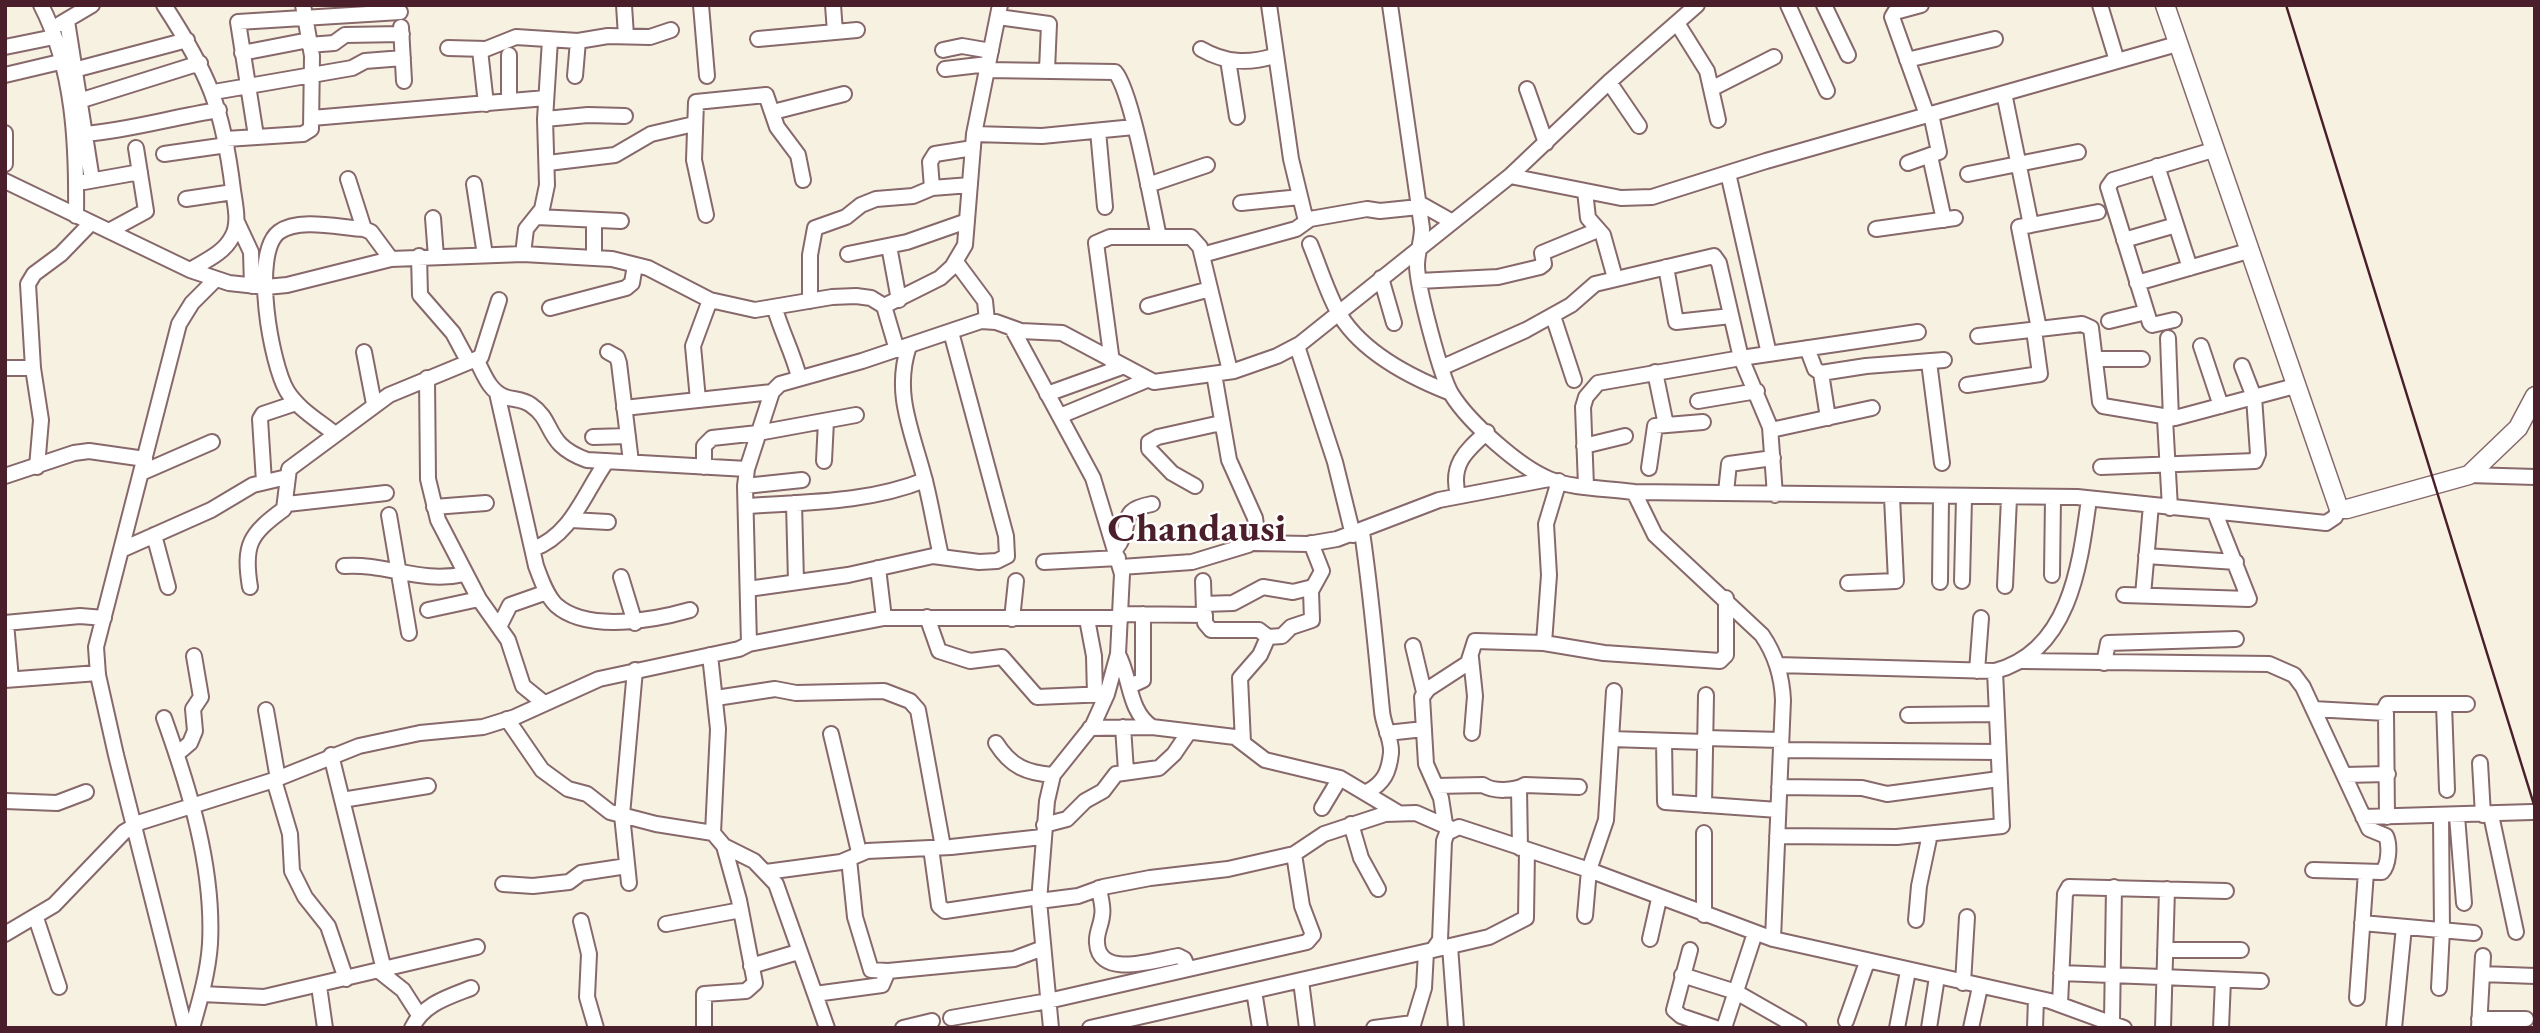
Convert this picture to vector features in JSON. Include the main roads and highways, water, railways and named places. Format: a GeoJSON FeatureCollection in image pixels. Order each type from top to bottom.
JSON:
{"type":"FeatureCollection","features":[{"type":"Feature","properties":{"kind":"main road"},"geometry":{"type":"LineString","coordinates":[[2165,5],[2339,509],[2469,475],[2518,428],[2535,396]]}},
{"type":"Feature","properties":{"kind":"railway"},"geometry":{"type":"LineString","coordinates":[[2286,5],[2535,808]]}},
{"type":"Feature","properties":{"kind":"district","name":"Chandausi"},"geometry":{"type":"Point","coordinates":[1197,530]}}]}
